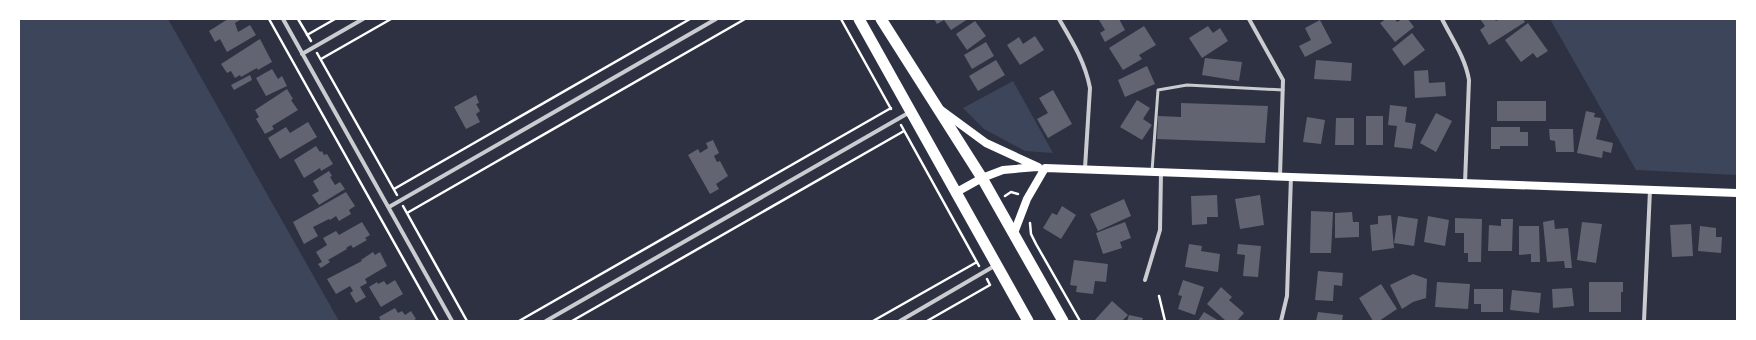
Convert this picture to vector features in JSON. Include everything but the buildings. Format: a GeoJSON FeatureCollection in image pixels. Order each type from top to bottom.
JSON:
{"type":"FeatureCollection","features":[{"type":"Feature","properties":{"kind":"highway"},"geometry":{"type":"LineString","coordinates":[[859,19],[1028,321]]}},
{"type":"Feature","properties":{"kind":"highway"},"geometry":{"type":"LineString","coordinates":[[881,19],[982,178],[1063,321]]}},
{"type":"Feature","properties":{"kind":"main road"},"geometry":{"type":"LineString","coordinates":[[936,106],[986,143],[1042,167]]}},
{"type":"Feature","properties":{"kind":"main road"},"geometry":{"type":"LineString","coordinates":[[1014,233],[1027,198],[1042,167]]}},
{"type":"Feature","properties":{"kind":"main road"},"geometry":{"type":"LineString","coordinates":[[955,193],[982,178],[1004,170],[1042,167],[1737,193]]}},
{"type":"Feature","properties":{"kind":"street"},"geometry":{"type":"LineString","coordinates":[[283,19],[452,321]]}},
{"type":"Feature","properties":{"kind":"street"},"geometry":{"type":"LineString","coordinates":[[302,54],[363,19]]}},
{"type":"Feature","properties":{"kind":"street"},"geometry":{"type":"LineString","coordinates":[[389,207],[716,19]]}},
{"type":"Feature","properties":{"kind":"street"},"geometry":{"type":"LineString","coordinates":[[1059,19],[1082,60],[1089,82],[1085,168]]}},
{"type":"Feature","properties":{"kind":"street"},"geometry":{"type":"LineString","coordinates":[[1249,19],[1283,80],[1280,176]]}},
{"type":"Feature","properties":{"kind":"street"},"geometry":{"type":"LineString","coordinates":[[1442,19],[1463,57],[1469,80],[1465,183]]}},
{"type":"Feature","properties":{"kind":"street"},"geometry":{"type":"LineString","coordinates":[[546,321],[910,112]]}},
{"type":"Feature","properties":{"kind":"street"},"geometry":{"type":"LineString","coordinates":[[1145,280],[1160,230],[1161,171]]}},
{"type":"Feature","properties":{"kind":"street"},"geometry":{"type":"LineString","coordinates":[[1281,321],[1286,296],[1291,176]]}},
{"type":"Feature","properties":{"kind":"street"},"geometry":{"type":"LineString","coordinates":[[1644,321],[1650,190]]}},
{"type":"Feature","properties":{"kind":"street"},"geometry":{"type":"LineString","coordinates":[[900,321],[996,265]]}},
{"type":"Feature","properties":{"kind":"lane"},"geometry":{"type":"LineString","coordinates":[[1152,171],[1158,90],[1187,86],[1283,90]]}},
{"type":"Feature","properties":{"kind":"path"},"geometry":{"type":"LineString","coordinates":[[269,19],[438,321]]}},
{"type":"Feature","properties":{"kind":"path"},"geometry":{"type":"LineString","coordinates":[[298,19],[467,321]]}},
{"type":"Feature","properties":{"kind":"path"},"geometry":{"type":"LineString","coordinates":[[307,35],[335,19]]}},
{"type":"Feature","properties":{"kind":"path"},"geometry":{"type":"LineString","coordinates":[[321,59],[391,19]]}},
{"type":"Feature","properties":{"kind":"path"},"geometry":{"type":"LineString","coordinates":[[394,189],[690,19]]}},
{"type":"Feature","properties":{"kind":"path"},"geometry":{"type":"LineString","coordinates":[[407,213],[745,19]]}},
{"type":"Feature","properties":{"kind":"path"},"geometry":{"type":"LineString","coordinates":[[841,19],[990,285],[927,321]]}},
{"type":"Feature","properties":{"kind":"path"},"geometry":{"type":"LineString","coordinates":[[519,321],[891,108]]}},
{"type":"Feature","properties":{"kind":"path"},"geometry":{"type":"LineString","coordinates":[[572,321],[904,131]]}},
{"type":"Feature","properties":{"kind":"path"},"geometry":{"type":"LineString","coordinates":[[1006,194],[1011,192],[1021,195]]}},
{"type":"Feature","properties":{"kind":"path"},"geometry":{"type":"LineString","coordinates":[[1029,221],[1031,234],[1036,244],[1080,321]]}},
{"type":"Feature","properties":{"kind":"path"},"geometry":{"type":"LineString","coordinates":[[873,321],[977,262]]}},
{"type":"Feature","properties":{"kind":"path"},"geometry":{"type":"LineString","coordinates":[[1160,296],[1165,321]]}},
{"type":"Feature","properties":{"kind":"shaded area"},"geometry":{"type":"Polygon","coordinates":[[[19,19],[168,19],[339,321],[19,321],[19,19]]]}},
{"type":"Feature","properties":{"kind":"shaded area"},"geometry":{"type":"Polygon","coordinates":[[[1550,19],[1737,19],[1737,175],[1636,170],[1550,19]]]}},
{"type":"Feature","properties":{"kind":"shaded area"},"geometry":{"type":"Polygon","coordinates":[[[1013,81],[1053,153],[1025,151],[984,129],[963,108],[1013,81]]]}}]}
